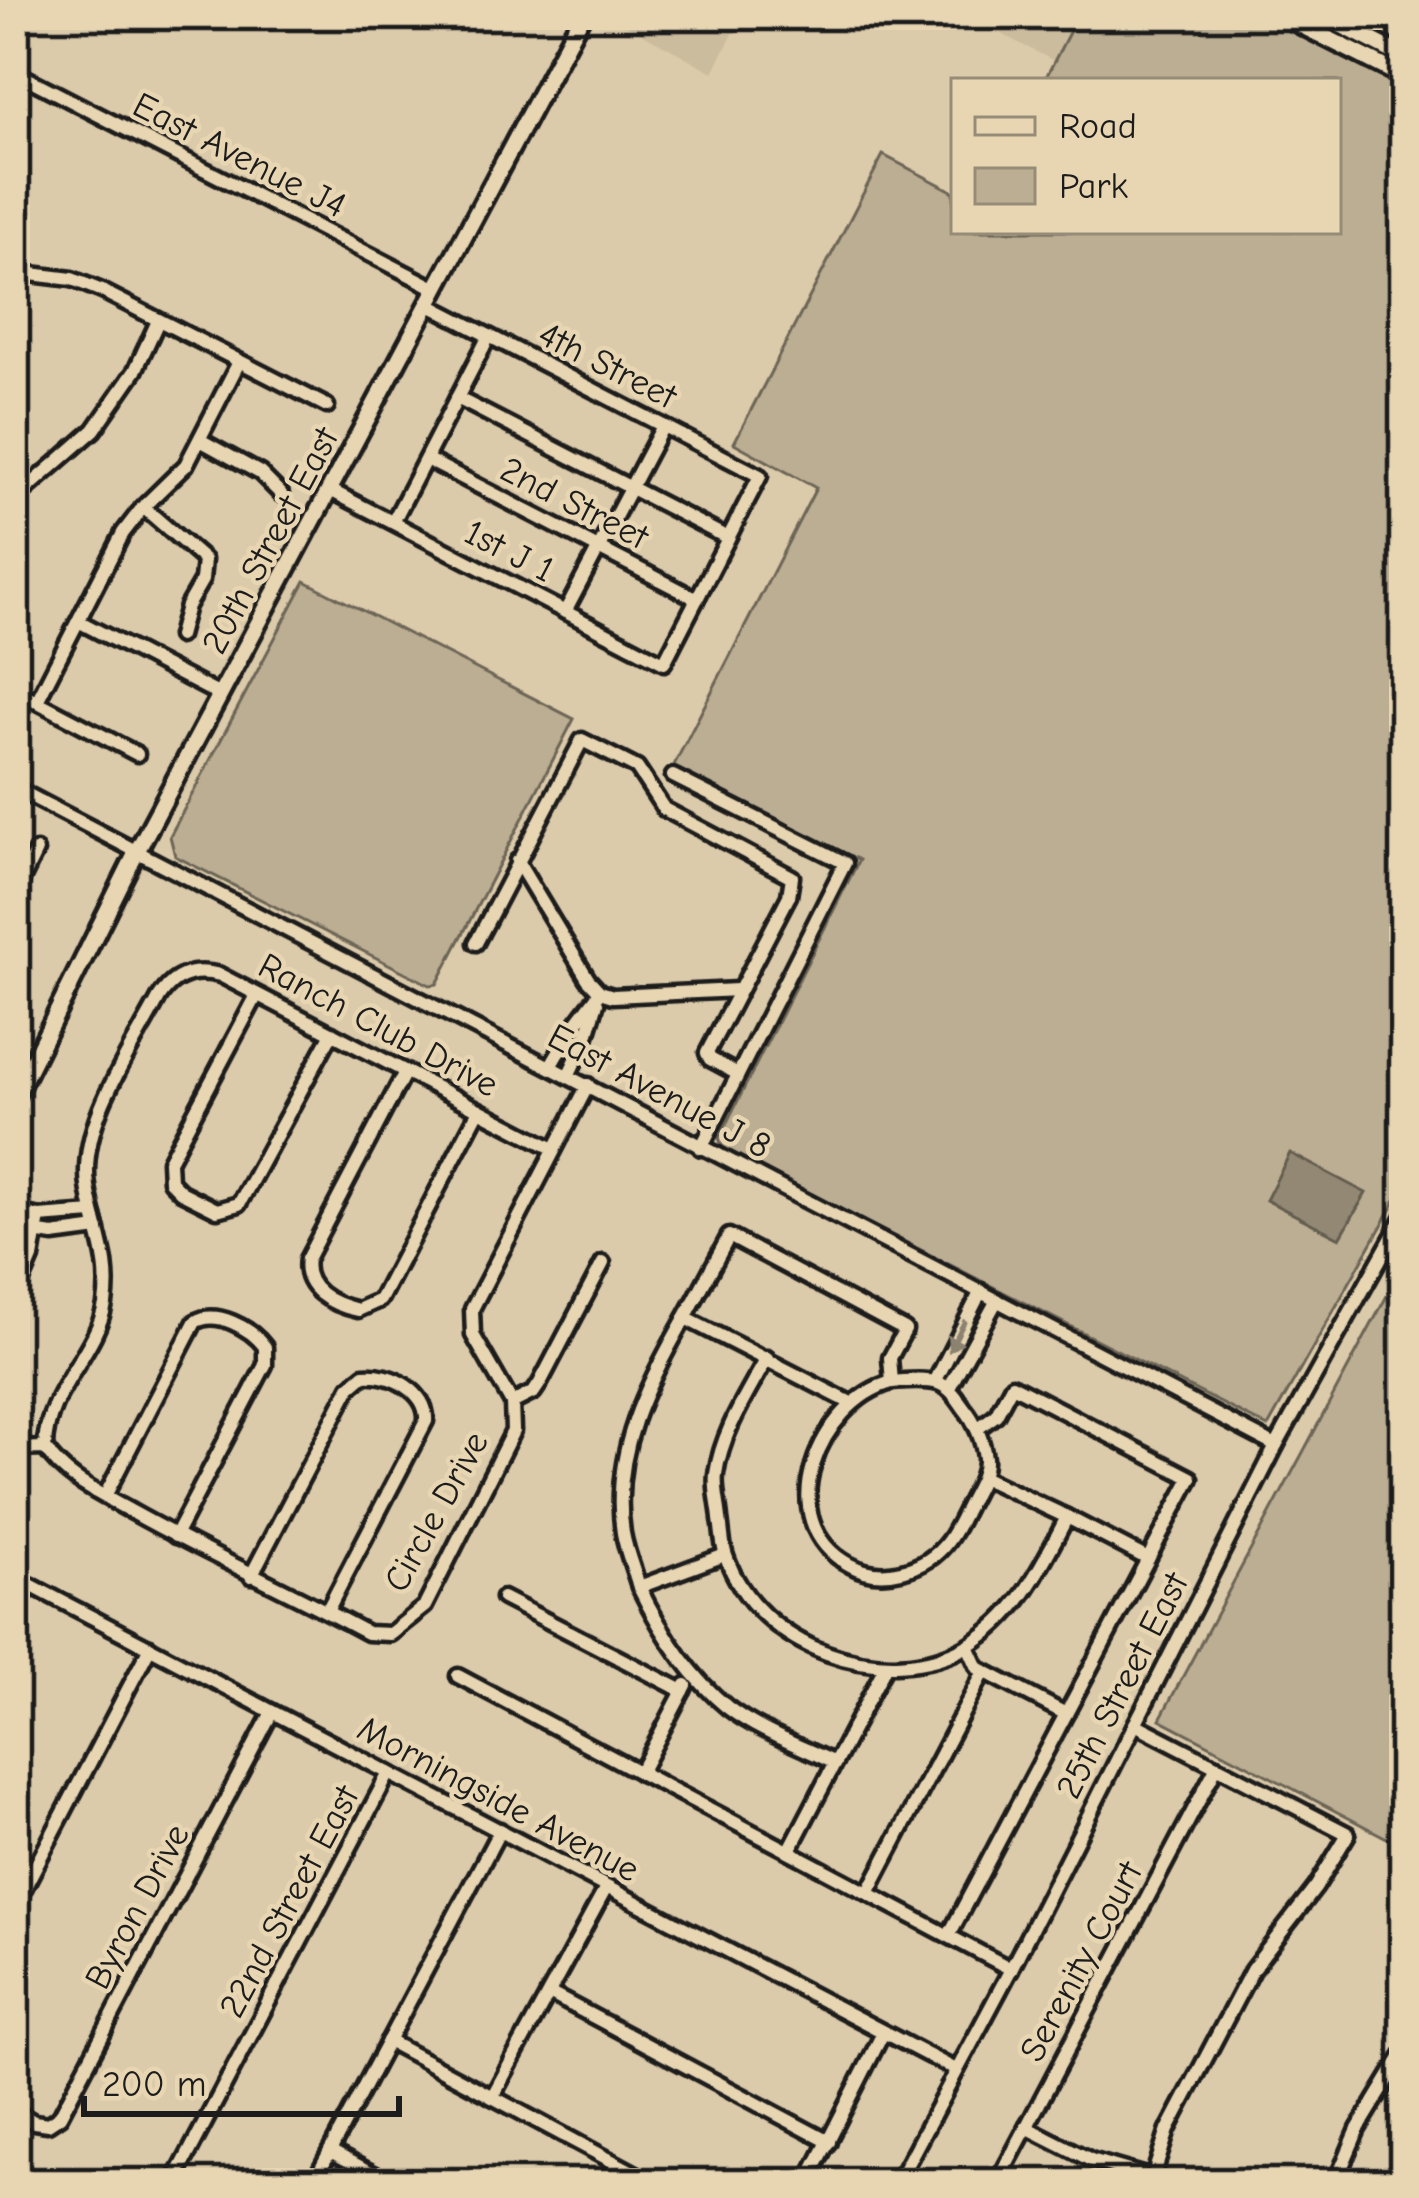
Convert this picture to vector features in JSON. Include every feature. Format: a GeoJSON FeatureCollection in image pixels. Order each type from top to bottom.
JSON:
{"type":"FeatureCollection","features":[{"type":"Feature","properties":{"kind":"main road","name":"20th Street East"},"geometry":{"type":"LineString","coordinates":[[15,1096],[136,853],[582,15]]}},
{"type":"Feature","properties":{"kind":"main road"},"geometry":{"type":"LineString","coordinates":[[1281,15],[1404,77]]}},
{"type":"Feature","properties":{"kind":"main road"},"geometry":{"type":"LineString","coordinates":[[1323,15],[1404,57]]}},
{"type":"Feature","properties":{"kind":"street","name":"East Avenue J4"},"geometry":{"type":"LineString","coordinates":[[15,72],[433,297]]}},
{"type":"Feature","properties":{"kind":"street"},"geometry":{"type":"LineString","coordinates":[[15,272],[72,279],[327,406]]}},
{"type":"Feature","properties":{"kind":"street","name":"4th Street"},"geometry":{"type":"LineString","coordinates":[[433,297],[489,336],[760,476],[728,538]]}},
{"type":"Feature","properties":{"kind":"street"},"geometry":{"type":"LineString","coordinates":[[15,499],[94,430],[135,371],[158,321]]}},
{"type":"Feature","properties":{"kind":"street"},"geometry":{"type":"LineString","coordinates":[[393,522],[489,336]]}},
{"type":"Feature","properties":{"kind":"street"},"geometry":{"type":"LineString","coordinates":[[37,701],[123,532],[186,465],[239,362]]}},
{"type":"Feature","properties":{"kind":"street"},"geometry":{"type":"LineString","coordinates":[[457,398],[728,538],[697,599]]}},
{"type":"Feature","properties":{"kind":"street"},"geometry":{"type":"LineString","coordinates":[[565,612],[662,426]]}},
{"type":"Feature","properties":{"kind":"street"},"geometry":{"type":"LineString","coordinates":[[200,440],[260,473],[281,494]]}},
{"type":"Feature","properties":{"kind":"street","name":"2nd Street"},"geometry":{"type":"LineString","coordinates":[[426,459],[697,599]]}},
{"type":"Feature","properties":{"kind":"street","name":"1st J 1"},"geometry":{"type":"LineString","coordinates":[[330,490],[664,663],[697,599]]}},
{"type":"Feature","properties":{"kind":"street"},"geometry":{"type":"LineString","coordinates":[[143,507],[204,560],[202,580],[187,606],[179,637]]}},
{"type":"Feature","properties":{"kind":"street"},"geometry":{"type":"LineString","coordinates":[[80,622],[220,695]]}},
{"type":"Feature","properties":{"kind":"street"},"geometry":{"type":"LineString","coordinates":[[15,690],[136,754]]}},
{"type":"Feature","properties":{"kind":"street"},"geometry":{"type":"LineString","coordinates":[[476,943],[582,740],[638,767],[664,809],[792,877],[789,896],[707,1053],[738,1074]]}},
{"type":"Feature","properties":{"kind":"street"},"geometry":{"type":"LineString","coordinates":[[673,776],[845,863],[701,1148]]}},
{"type":"Feature","properties":{"kind":"street","name":"East Avenue J 8"},"geometry":{"type":"LineString","coordinates":[[15,788],[1276,1446]]}},
{"type":"Feature","properties":{"kind":"street"},"geometry":{"type":"LineString","coordinates":[[15,894],[36,850]]}},
{"type":"Feature","properties":{"kind":"street"},"geometry":{"type":"LineString","coordinates":[[517,861],[600,992],[614,996],[738,990]]}},
{"type":"Feature","properties":{"kind":"street","name":"Ranch Club Drive"},"geometry":{"type":"LineString","coordinates":[[93,1213],[86,1167],[90,1134],[158,998],[174,980],[208,971],[554,1149]]}},
{"type":"Feature","properties":{"kind":"street"},"geometry":{"type":"LineString","coordinates":[[551,1065],[600,992]]}},
{"type":"Feature","properties":{"kind":"street"},"geometry":{"type":"LineString","coordinates":[[568,1074],[587,1036],[600,992]]}},
{"type":"Feature","properties":{"kind":"street"},"geometry":{"type":"LineString","coordinates":[[257,994],[169,1161],[170,1181],[181,1192],[217,1210],[239,1204],[332,1034]]}},
{"type":"Feature","properties":{"kind":"street"},"geometry":{"type":"LineString","coordinates":[[405,1072],[306,1264],[313,1288],[347,1307],[369,1308],[384,1294],[478,1110]]}},
{"type":"Feature","properties":{"kind":"street","name":"Circle Drive"},"geometry":{"type":"LineString","coordinates":[[327,1611],[367,1633],[390,1634],[424,1606],[508,1445],[514,1424],[512,1403],[473,1335],[472,1309],[588,1085]]}},
{"type":"Feature","properties":{"kind":"street"},"geometry":{"type":"LineString","coordinates":[[15,1210],[38,1217],[93,1213],[108,1265],[104,1309],[50,1413],[45,1448],[57,1466],[105,1496],[251,1576],[327,1611],[426,1421],[425,1404],[418,1394],[382,1375],[364,1375],[352,1383],[251,1576]]}},
{"type":"Feature","properties":{"kind":"street","name":"25th Street East"},"geometry":{"type":"LineString","coordinates":[[897,2183],[1011,1970],[1276,1446],[1404,1216]]}},
{"type":"Feature","properties":{"kind":"street"},"geometry":{"type":"LineString","coordinates":[[15,1298],[24,1280],[38,1217]]}},
{"type":"Feature","properties":{"kind":"street"},"geometry":{"type":"LineString","coordinates":[[15,1229],[37,1234],[98,1229]]}},
{"type":"Feature","properties":{"kind":"street"},"geometry":{"type":"LineString","coordinates":[[835,1763],[729,1708],[692,1673],[657,1624],[639,1588],[623,1531],[629,1434],[651,1377],[729,1236],[905,1330],[890,1358],[892,1382]]}},
{"type":"Feature","properties":{"kind":"street"},"geometry":{"type":"LineString","coordinates":[[512,1403],[534,1392],[540,1383],[603,1263]]}},
{"type":"Feature","properties":{"kind":"street"},"geometry":{"type":"LineString","coordinates":[[935,1382],[981,1291]]}},
{"type":"Feature","properties":{"kind":"street"},"geometry":{"type":"LineString","coordinates":[[949,1388],[997,1300]]}},
{"type":"Feature","properties":{"kind":"street"},"geometry":{"type":"LineString","coordinates":[[105,1496],[195,1322],[212,1315],[254,1335],[265,1347],[265,1365],[175,1536]]}},
{"type":"Feature","properties":{"kind":"street"},"geometry":{"type":"LineString","coordinates":[[685,1318],[851,1403]]}},
{"type":"Feature","properties":{"kind":"street"},"geometry":{"type":"LineString","coordinates":[[767,1358],[725,1436],[715,1478],[725,1555],[746,1594],[774,1624],[823,1653],[886,1667],[928,1661],[968,1646],[1023,1599],[1067,1517]]}},
{"type":"Feature","properties":{"kind":"street"},"geometry":{"type":"LineString","coordinates":[[892,1382],[935,1382],[949,1388],[977,1429],[986,1461],[948,1542],[926,1562],[892,1574],[859,1570],[836,1558],[809,1520],[805,1498],[809,1474],[851,1403],[870,1388],[892,1382]]}},
{"type":"Feature","properties":{"kind":"street"},"geometry":{"type":"LineString","coordinates":[[949,1935],[1191,1478],[1012,1385],[996,1415],[977,1429]]}},
{"type":"Feature","properties":{"kind":"street"},"geometry":{"type":"LineString","coordinates":[[15,1449],[45,1448]]}},
{"type":"Feature","properties":{"kind":"street"},"geometry":{"type":"LineString","coordinates":[[982,1477],[1148,1559]]}},
{"type":"Feature","properties":{"kind":"street"},"geometry":{"type":"LineString","coordinates":[[639,1588],[725,1555]]}},
{"type":"Feature","properties":{"kind":"street","name":"Morningside Avenue"},"geometry":{"type":"LineString","coordinates":[[15,1577],[956,2070]]}},
{"type":"Feature","properties":{"kind":"street"},"geometry":{"type":"LineString","coordinates":[[15,1614],[30,1585]]}},
{"type":"Feature","properties":{"kind":"street"},"geometry":{"type":"LineString","coordinates":[[503,1598],[683,1691]]}},
{"type":"Feature","properties":{"kind":"street"},"geometry":{"type":"LineString","coordinates":[[968,1646],[978,1668],[1066,1714]]}},
{"type":"Feature","properties":{"kind":"street"},"geometry":{"type":"LineString","coordinates":[[15,1906],[150,1648]]}},
{"type":"Feature","properties":{"kind":"street"},"geometry":{"type":"LineString","coordinates":[[789,1851],[886,1667]]}},
{"type":"Feature","properties":{"kind":"street"},"geometry":{"type":"LineString","coordinates":[[868,1892],[984,1672]]}},
{"type":"Feature","properties":{"kind":"street"},"geometry":{"type":"LineString","coordinates":[[640,1773],[692,1673]]}},
{"type":"Feature","properties":{"kind":"street"},"geometry":{"type":"LineString","coordinates":[[458,1676],[1011,1970]]}},
{"type":"Feature","properties":{"kind":"street","name":"Byron Drive"},"geometry":{"type":"LineString","coordinates":[[15,2111],[49,2124],[59,2116],[272,1712]]}},
{"type":"Feature","properties":{"kind":"street"},"geometry":{"type":"LineString","coordinates":[[1026,2127],[1091,2160],[1152,2181],[1168,2131],[1252,1970],[1316,1887],[1348,1834],[1135,1724]]}},
{"type":"Feature","properties":{"kind":"street","name":"Serenity Court"},"geometry":{"type":"LineString","coordinates":[[997,2183],[1217,1766]]}},
{"type":"Feature","properties":{"kind":"street","name":"22nd Street East"},"geometry":{"type":"LineString","coordinates":[[173,2183],[388,1773]]}},
{"type":"Feature","properties":{"kind":"street"},"geometry":{"type":"LineString","coordinates":[[313,2183],[500,1830]]}},
{"type":"Feature","properties":{"kind":"street"},"geometry":{"type":"LineString","coordinates":[[492,2097],[606,1888]]}},
{"type":"Feature","properties":{"kind":"street"},"geometry":{"type":"LineString","coordinates":[[549,1993],[829,2142]]}},
{"type":"Feature","properties":{"kind":"street"},"geometry":{"type":"LineString","coordinates":[[807,2183],[883,2033]]}},
{"type":"Feature","properties":{"kind":"street"},"geometry":{"type":"LineString","coordinates":[[388,2041],[653,2183]]}},
{"type":"Feature","properties":{"kind":"street"},"geometry":{"type":"LineString","coordinates":[[1335,2183],[1358,2129],[1404,2053]]}},
{"type":"Feature","properties":{"kind":"street"},"geometry":{"type":"LineString","coordinates":[[330,2151],[391,2183]]}},
{"type":"Feature","properties":{"kind":"shaded area"},"geometry":{"type":"Polygon","coordinates":[[[608,15],[743,15],[713,72],[608,15]]]}},
{"type":"Feature","properties":{"kind":"shaded area"},"geometry":{"type":"Polygon","coordinates":[[[964,15],[1081,15],[1058,63],[964,15]]]}},
{"type":"Feature","properties":{"kind":"shaded area"},"geometry":{"type":"Polygon","coordinates":[[[1290,1153],[1366,1193],[1340,1238],[1266,1200],[1290,1153]]]}},
{"type":"Feature","properties":{"kind":"green space"},"geometry":{"type":"Polygon","coordinates":[[[1078,15],[1269,15],[1404,85],[1404,1186],[1268,1427],[723,1149],[719,1138],[859,860],[673,767],[816,488],[734,443],[883,155],[951,190],[951,234],[1341,234],[1341,78],[1046,78],[1078,15]]]}},
{"type":"Feature","properties":{"kind":"green space"},"geometry":{"type":"Polygon","coordinates":[[[305,581],[574,719],[437,984],[430,985],[175,856],[170,836],[305,581]]]}},
{"type":"Feature","properties":{"kind":"green space"},"geometry":{"type":"Polygon","coordinates":[[[1404,1264],[1404,1847],[1160,1719],[1404,1264]]]}}]}
